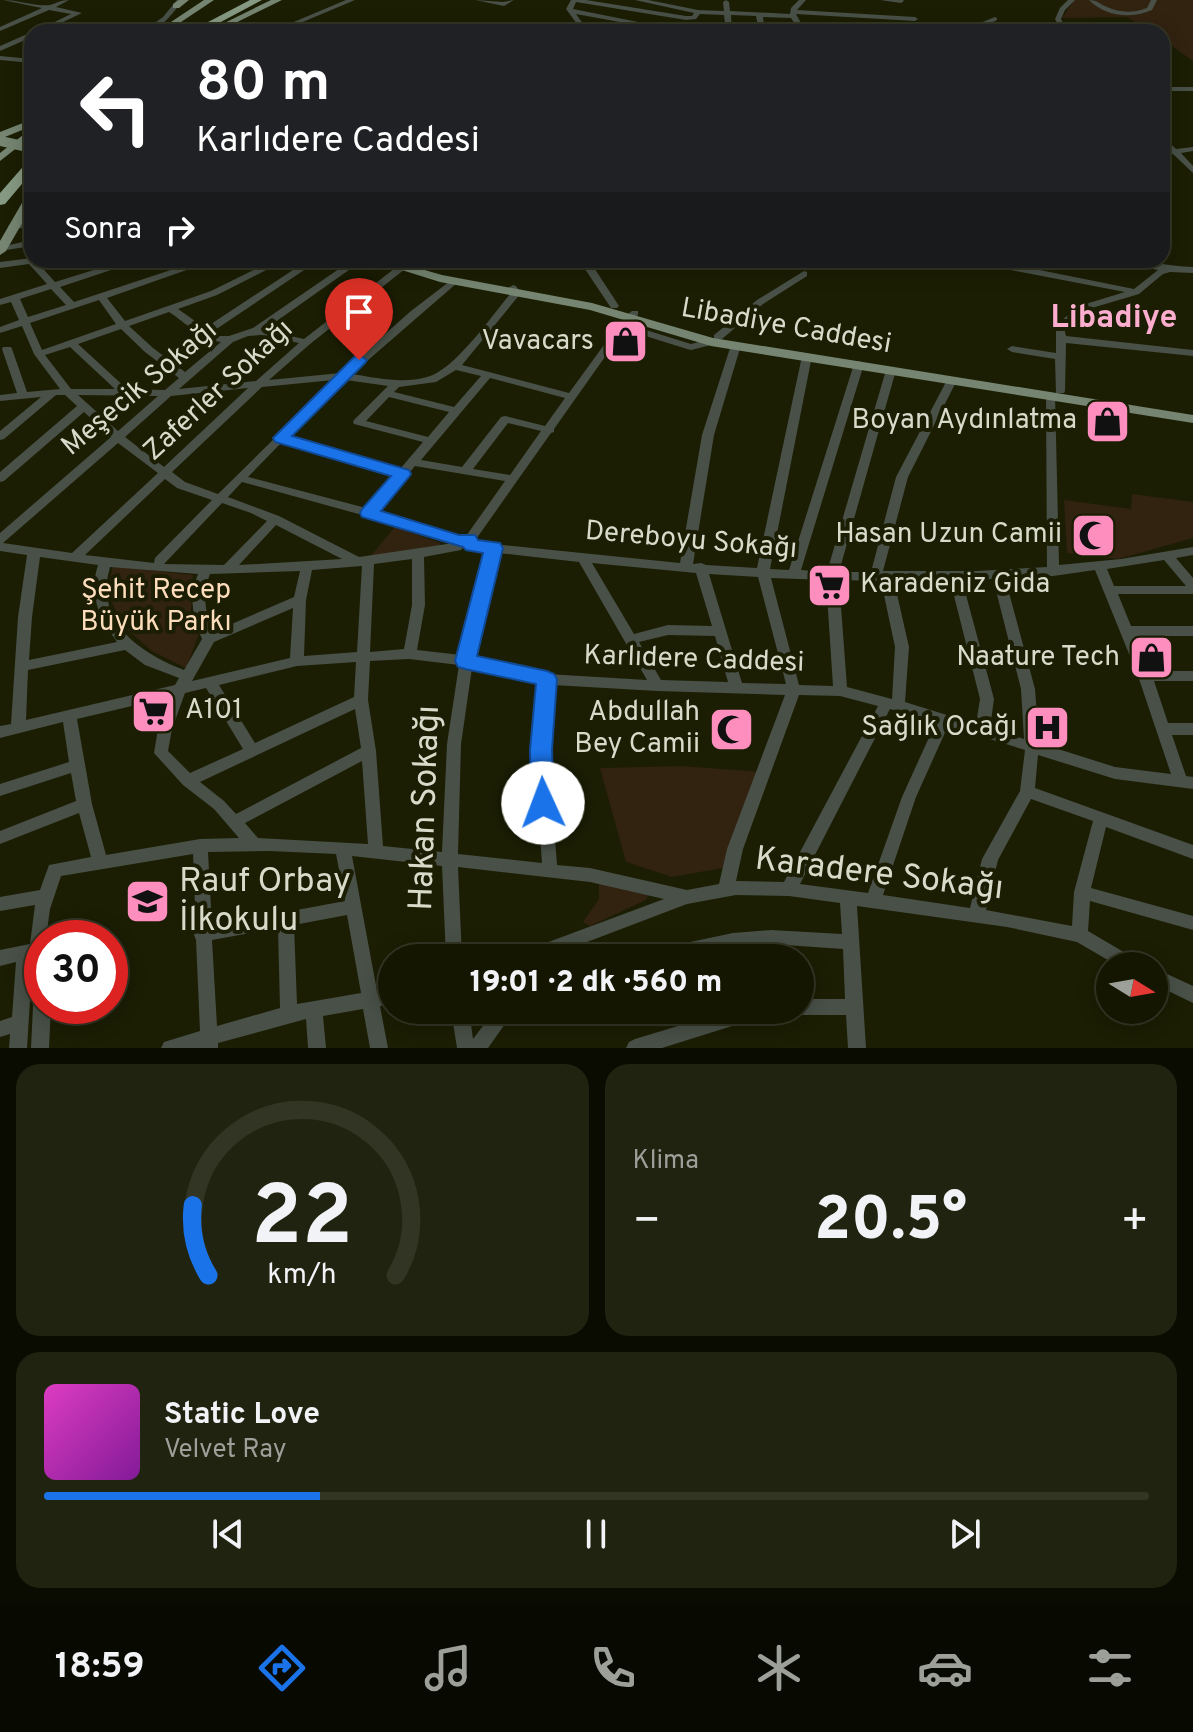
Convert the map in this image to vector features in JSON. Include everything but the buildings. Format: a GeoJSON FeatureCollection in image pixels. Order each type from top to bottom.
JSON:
{"type":"FeatureCollection","features":[{"type":"Feature","properties":{"kind":"highway"},"geometry":{"type":"LineString","coordinates":[[194,24],[237,0]]}},
{"type":"Feature","properties":{"kind":"highway"},"geometry":{"type":"LineString","coordinates":[[210,24],[257,0]]}},
{"type":"Feature","properties":{"kind":"highway"},"geometry":{"type":"LineString","coordinates":[[0,183],[24,158]]}},
{"type":"Feature","properties":{"kind":"highway"},"geometry":{"type":"LineString","coordinates":[[0,201],[24,173]]}},
{"type":"Feature","properties":{"kind":"main road"},"geometry":{"type":"LineString","coordinates":[[192,11],[201,0]]}},
{"type":"Feature","properties":{"kind":"main road"},"geometry":{"type":"LineString","coordinates":[[172,24],[210,0]]}},
{"type":"Feature","properties":{"kind":"main road"},"geometry":{"type":"LineString","coordinates":[[227,24],[278,0]]}},
{"type":"Feature","properties":{"kind":"main road"},"geometry":{"type":"LineString","coordinates":[[0,138],[24,127]]}},
{"type":"Feature","properties":{"kind":"main road"},"geometry":{"type":"LineString","coordinates":[[0,138],[24,147]]}},
{"type":"Feature","properties":{"kind":"main road"},"geometry":{"type":"LineString","coordinates":[[0,158],[24,138]]}},
{"type":"Feature","properties":{"kind":"main road"},"geometry":{"type":"LineString","coordinates":[[0,148],[24,150]]}},
{"type":"Feature","properties":{"kind":"main road"},"geometry":{"type":"LineString","coordinates":[[0,250],[24,208]]}},
{"type":"Feature","properties":{"kind":"main road","name":"Libadiye Caddesi"},"geometry":{"type":"LineString","coordinates":[[412,268],[454,281],[614,306],[636,318]]}},
{"type":"Feature","properties":{"kind":"main road","name":"Libadiye Caddesi"},"geometry":{"type":"LineString","coordinates":[[417,268],[592,307],[736,345],[952,380],[1193,412]]}},
{"type":"Feature","properties":{"kind":"main road","name":"Libadiye Caddesi"},"geometry":{"type":"LineString","coordinates":[[715,340],[1193,419]]}},
{"type":"Feature","properties":{"kind":"street"},"geometry":{"type":"LineString","coordinates":[[6,0],[79,13],[54,24]]}},
{"type":"Feature","properties":{"kind":"street"},"geometry":{"type":"LineString","coordinates":[[0,29],[66,0]]}},
{"type":"Feature","properties":{"kind":"street"},"geometry":{"type":"LineString","coordinates":[[293,24],[352,0]]}},
{"type":"Feature","properties":{"kind":"street"},"geometry":{"type":"LineString","coordinates":[[478,0],[504,4],[511,0]]}},
{"type":"Feature","properties":{"kind":"street"},"geometry":{"type":"LineString","coordinates":[[638,0],[696,15]]}},
{"type":"Feature","properties":{"kind":"street"},"geometry":{"type":"LineString","coordinates":[[793,14],[803,0]]}},
{"type":"Feature","properties":{"kind":"street"},"geometry":{"type":"LineString","coordinates":[[883,0],[901,1]]}},
{"type":"Feature","properties":{"kind":"street"},"geometry":{"type":"LineString","coordinates":[[1060,24],[1058,19],[1062,9],[1072,0]]}},
{"type":"Feature","properties":{"kind":"street"},"geometry":{"type":"LineString","coordinates":[[1092,0],[1106,9],[1133,14],[1150,9],[1154,0]]}},
{"type":"Feature","properties":{"kind":"street"},"geometry":{"type":"LineString","coordinates":[[0,9],[19,1]]}},
{"type":"Feature","properties":{"kind":"street"},"geometry":{"type":"LineString","coordinates":[[580,24],[571,11],[570,1],[696,15],[793,14],[915,19]]}},
{"type":"Feature","properties":{"kind":"street"},"geometry":{"type":"LineString","coordinates":[[154,24],[180,2]]}},
{"type":"Feature","properties":{"kind":"street"},"geometry":{"type":"LineString","coordinates":[[726,2],[729,24]]}},
{"type":"Feature","properties":{"kind":"street"},"geometry":{"type":"LineString","coordinates":[[571,11],[646,24]]}},
{"type":"Feature","properties":{"kind":"street"},"geometry":{"type":"LineString","coordinates":[[759,14],[761,24]]}},
{"type":"Feature","properties":{"kind":"street"},"geometry":{"type":"LineString","coordinates":[[793,14],[799,24]]}},
{"type":"Feature","properties":{"kind":"street"},"geometry":{"type":"LineString","coordinates":[[695,24],[696,15]]}},
{"type":"Feature","properties":{"kind":"street"},"geometry":{"type":"LineString","coordinates":[[981,24],[995,19]]}},
{"type":"Feature","properties":{"kind":"street"},"geometry":{"type":"LineString","coordinates":[[0,49],[24,38]]}},
{"type":"Feature","properties":{"kind":"street"},"geometry":{"type":"LineString","coordinates":[[0,58],[24,60]]}},
{"type":"Feature","properties":{"kind":"street"},"geometry":{"type":"LineString","coordinates":[[1170,81],[1193,80]]}},
{"type":"Feature","properties":{"kind":"street"},"geometry":{"type":"LineString","coordinates":[[1170,90],[1190,89]]}},
{"type":"Feature","properties":{"kind":"street"},"geometry":{"type":"LineString","coordinates":[[1170,146],[1193,171]]}},
{"type":"Feature","properties":{"kind":"street"},"geometry":{"type":"LineString","coordinates":[[1170,152],[1193,149]]}},
{"type":"Feature","properties":{"kind":"street"},"geometry":{"type":"LineString","coordinates":[[12,226],[24,225]]}},
{"type":"Feature","properties":{"kind":"street"},"geometry":{"type":"LineString","coordinates":[[0,250],[24,245]]}},
{"type":"Feature","properties":{"kind":"street"},"geometry":{"type":"LineString","coordinates":[[0,265],[24,261]]}},
{"type":"Feature","properties":{"kind":"street"},"geometry":{"type":"LineString","coordinates":[[40,268],[72,306]]}},
{"type":"Feature","properties":{"kind":"street"},"geometry":{"type":"LineString","coordinates":[[0,302],[110,268]]}},
{"type":"Feature","properties":{"kind":"street"},"geometry":{"type":"LineString","coordinates":[[0,330],[186,268]]}},
{"type":"Feature","properties":{"kind":"street"},"geometry":{"type":"LineString","coordinates":[[39,354],[208,295],[264,268]]}},
{"type":"Feature","properties":{"kind":"street"},"geometry":{"type":"LineString","coordinates":[[204,333],[301,268]]}},
{"type":"Feature","properties":{"kind":"street","name":"Meşecik Sokağı"},"geometry":{"type":"LineString","coordinates":[[0,540],[230,339],[257,330],[346,268]]}},
{"type":"Feature","properties":{"kind":"street","name":"Zaferler Sokağı"},"geometry":{"type":"LineString","coordinates":[[74,558],[261,382],[394,268]]}},
{"type":"Feature","properties":{"kind":"street"},"geometry":{"type":"LineString","coordinates":[[589,268],[614,306]]}},
{"type":"Feature","properties":{"kind":"street"},"geometry":{"type":"LineString","coordinates":[[1015,268],[1136,292]]}},
{"type":"Feature","properties":{"kind":"street"},"geometry":{"type":"LineString","coordinates":[[1165,268],[1193,270]]}},
{"type":"Feature","properties":{"kind":"street"},"geometry":{"type":"LineString","coordinates":[[1053,572],[1055,394],[1061,357],[1059,327],[1082,308],[1136,292],[1160,272],[1170,269]]}},
{"type":"Feature","properties":{"kind":"street"},"geometry":{"type":"LineString","coordinates":[[715,340],[760,302],[804,274]]}},
{"type":"Feature","properties":{"kind":"street"},"geometry":{"type":"LineString","coordinates":[[159,561],[343,376],[404,320],[454,281]]}},
{"type":"Feature","properties":{"kind":"street"},"geometry":{"type":"LineString","coordinates":[[0,398],[22,393],[53,392],[168,393],[343,376],[396,384],[432,380],[455,366],[514,290]]}},
{"type":"Feature","properties":{"kind":"street"},"geometry":{"type":"LineString","coordinates":[[208,295],[236,309]]}},
{"type":"Feature","properties":{"kind":"street"},"geometry":{"type":"LineString","coordinates":[[101,296],[120,326],[146,350],[185,377]]}},
{"type":"Feature","properties":{"kind":"street"},"geometry":{"type":"LineString","coordinates":[[14,297],[39,354],[69,393],[119,438],[165,473],[181,485],[275,519],[362,561]]}},
{"type":"Feature","properties":{"kind":"street"},"geometry":{"type":"LineString","coordinates":[[170,308],[215,339],[261,332],[306,342]]}},
{"type":"Feature","properties":{"kind":"street"},"geometry":{"type":"LineString","coordinates":[[0,547],[105,562],[228,569],[362,561],[418,555],[464,544],[550,430],[570,396],[636,318]]}},
{"type":"Feature","properties":{"kind":"street"},"geometry":{"type":"LineString","coordinates":[[1061,339],[1193,353]]}},
{"type":"Feature","properties":{"kind":"street"},"geometry":{"type":"LineString","coordinates":[[22,393],[4,350],[34,341]]}},
{"type":"Feature","properties":{"kind":"street"},"geometry":{"type":"LineString","coordinates":[[72,343],[125,393]]}},
{"type":"Feature","properties":{"kind":"street"},"geometry":{"type":"LineString","coordinates":[[686,566],[708,435],[736,345]]}},
{"type":"Feature","properties":{"kind":"street"},"geometry":{"type":"LineString","coordinates":[[1012,349],[1061,357]]}},
{"type":"Feature","properties":{"kind":"street"},"geometry":{"type":"LineString","coordinates":[[726,890],[735,849],[794,690],[763,572],[807,356]]}},
{"type":"Feature","properties":{"kind":"street"},"geometry":{"type":"LineString","coordinates":[[794,573],[859,364]]}},
{"type":"Feature","properties":{"kind":"street"},"geometry":{"type":"LineString","coordinates":[[455,366],[570,396]]}},
{"type":"Feature","properties":{"kind":"street"},"geometry":{"type":"LineString","coordinates":[[840,691],[832,576],[891,370]]}},
{"type":"Feature","properties":{"kind":"street"},"geometry":{"type":"LineString","coordinates":[[369,513],[488,374]]}},
{"type":"Feature","properties":{"kind":"street"},"geometry":{"type":"LineString","coordinates":[[789,889],[892,704],[902,647],[881,576],[902,477],[952,380]]}},
{"type":"Feature","properties":{"kind":"street"},"geometry":{"type":"LineString","coordinates":[[396,384],[358,422],[431,441]]}},
{"type":"Feature","properties":{"kind":"street"},"geometry":{"type":"LineString","coordinates":[[0,437],[53,392]]}},
{"type":"Feature","properties":{"kind":"street"},"geometry":{"type":"LineString","coordinates":[[386,393],[457,411]]}},
{"type":"Feature","properties":{"kind":"street"},"geometry":{"type":"LineString","coordinates":[[0,478],[83,407]]}},
{"type":"Feature","properties":{"kind":"street"},"geometry":{"type":"LineString","coordinates":[[465,471],[505,419],[550,430]]}},
{"type":"Feature","properties":{"kind":"street"},"geometry":{"type":"LineString","coordinates":[[281,438],[403,474]]}},
{"type":"Feature","properties":{"kind":"street"},"geometry":{"type":"LineString","coordinates":[[413,462],[512,479]]}},
{"type":"Feature","properties":{"kind":"street"},"geometry":{"type":"LineString","coordinates":[[240,478],[369,513],[464,544]]}},
{"type":"Feature","properties":{"kind":"street"},"geometry":{"type":"LineString","coordinates":[[228,569],[275,519]]}},
{"type":"Feature","properties":{"kind":"street","name":"Dereboyu Sokağı"},"geometry":{"type":"LineString","coordinates":[[464,544],[686,566],[832,576],[1053,572],[1193,551]]}},
{"type":"Feature","properties":{"kind":"street","name":"Hakan Sokağı"},"geometry":{"type":"LineString","coordinates":[[454,944],[451,859],[457,718],[465,661],[494,548]]}},
{"type":"Feature","properties":{"kind":"street"},"geometry":{"type":"LineString","coordinates":[[18,728],[34,552]]}},
{"type":"Feature","properties":{"kind":"street"},"geometry":{"type":"LineString","coordinates":[[409,654],[422,598],[418,555]]}},
{"type":"Feature","properties":{"kind":"street"},"geometry":{"type":"LineString","coordinates":[[582,556],[657,686]]}},
{"type":"Feature","properties":{"kind":"street"},"geometry":{"type":"LineString","coordinates":[[1167,556],[1193,588]]}},
{"type":"Feature","properties":{"kind":"street"},"geometry":{"type":"LineString","coordinates":[[105,562],[159,561],[206,569]]}},
{"type":"Feature","properties":{"kind":"street"},"geometry":{"type":"LineString","coordinates":[[362,561],[364,656],[361,700],[369,751],[376,852]]}},
{"type":"Feature","properties":{"kind":"street"},"geometry":{"type":"LineString","coordinates":[[105,562],[97,583],[101,603],[125,645],[183,682]]}},
{"type":"Feature","properties":{"kind":"street"},"geometry":{"type":"LineString","coordinates":[[297,661],[300,600],[307,565]]}},
{"type":"Feature","properties":{"kind":"street"},"geometry":{"type":"LineString","coordinates":[[1100,566],[1187,782]]}},
{"type":"Feature","properties":{"kind":"street"},"geometry":{"type":"LineString","coordinates":[[701,567],[737,689]]}},
{"type":"Feature","properties":{"kind":"street"},"geometry":{"type":"LineString","coordinates":[[206,569],[198,583],[197,612],[209,639]]}},
{"type":"Feature","properties":{"kind":"street"},"geometry":{"type":"LineString","coordinates":[[976,916],[990,859],[1027,791],[1032,748],[1028,689],[998,574]]}},
{"type":"Feature","properties":{"kind":"street"},"geometry":{"type":"LineString","coordinates":[[955,576],[987,699],[982,731]]}},
{"type":"Feature","properties":{"kind":"street"},"geometry":{"type":"LineString","coordinates":[[1111,590],[1193,588]]}},
{"type":"Feature","properties":{"kind":"street"},"geometry":{"type":"LineString","coordinates":[[254,844],[219,805],[188,781],[161,753],[165,729],[183,682],[209,639],[300,600]]}},
{"type":"Feature","properties":{"kind":"street"},"geometry":{"type":"LineString","coordinates":[[629,640],[668,630],[719,631]]}},
{"type":"Feature","properties":{"kind":"street"},"geometry":{"type":"LineString","coordinates":[[1127,631],[1193,631]]}},
{"type":"Feature","properties":{"kind":"street"},"geometry":{"type":"LineString","coordinates":[[23,666],[125,645]]}},
{"type":"Feature","properties":{"kind":"street","name":"Karlıdere Caddesi"},"geometry":{"type":"LineString","coordinates":[[0,732],[69,716],[183,682],[210,682],[297,661],[409,654],[465,661],[547,679],[657,686],[840,691],[892,704],[1115,773],[1187,782]]}},
{"type":"Feature","properties":{"kind":"street"},"geometry":{"type":"LineString","coordinates":[[1145,676],[1193,676]]}},
{"type":"Feature","properties":{"kind":"street"},"geometry":{"type":"LineString","coordinates":[[547,679],[541,750],[550,870]]}},
{"type":"Feature","properties":{"kind":"street"},"geometry":{"type":"LineString","coordinates":[[210,682],[252,751]]}},
{"type":"Feature","properties":{"kind":"street"},"geometry":{"type":"LineString","coordinates":[[188,781],[361,700]]}},
{"type":"Feature","properties":{"kind":"street"},"geometry":{"type":"LineString","coordinates":[[69,716],[84,804],[100,861]]}},
{"type":"Feature","properties":{"kind":"street"},"geometry":{"type":"LineString","coordinates":[[873,901],[909,797],[944,720]]}},
{"type":"Feature","properties":{"kind":"street"},"geometry":{"type":"LineString","coordinates":[[1164,729],[1193,729]]}},
{"type":"Feature","properties":{"kind":"street"},"geometry":{"type":"LineString","coordinates":[[234,822],[369,751]]}},
{"type":"Feature","properties":{"kind":"street"},"geometry":{"type":"LineString","coordinates":[[0,790],[77,765]]}},
{"type":"Feature","properties":{"kind":"street"},"geometry":{"type":"LineString","coordinates":[[1027,791],[1193,852]]}},
{"type":"Feature","properties":{"kind":"street"},"geometry":{"type":"LineString","coordinates":[[0,838],[84,804]]}},
{"type":"Feature","properties":{"kind":"street"},"geometry":{"type":"LineString","coordinates":[[1080,935],[1082,892],[1101,818]]}},
{"type":"Feature","properties":{"kind":"street"},"geometry":{"type":"LineString","coordinates":[[38,920],[55,870],[200,846],[254,844],[343,848],[550,870],[590,875],[687,897]]}},
{"type":"Feature","properties":{"kind":"street"},"geometry":{"type":"LineString","coordinates":[[200,846],[209,1041]]}},
{"type":"Feature","properties":{"kind":"street"},"geometry":{"type":"LineString","coordinates":[[343,848],[379,1048]]}},
{"type":"Feature","properties":{"kind":"street","name":"Karadere Sokağı"},"geometry":{"type":"LineString","coordinates":[[572,944],[687,897],[726,890],[789,889],[976,916],[1080,935],[1109,952]]}},
{"type":"Feature","properties":{"kind":"street"},"geometry":{"type":"LineString","coordinates":[[1082,892],[1193,923]]}},
{"type":"Feature","properties":{"kind":"street"},"geometry":{"type":"LineString","coordinates":[[0,904],[44,896]]}},
{"type":"Feature","properties":{"kind":"street"},"geometry":{"type":"LineString","coordinates":[[848,898],[857,1048]]}},
{"type":"Feature","properties":{"kind":"street"},"geometry":{"type":"LineString","coordinates":[[202,935],[353,907]]}},
{"type":"Feature","properties":{"kind":"street"},"geometry":{"type":"LineString","coordinates":[[286,920],[289,1014]]}},
{"type":"Feature","properties":{"kind":"street"},"geometry":{"type":"LineString","coordinates":[[715,944],[771,937],[849,942]]}},
{"type":"Feature","properties":{"kind":"street"},"geometry":{"type":"LineString","coordinates":[[0,958],[24,953]]}},
{"type":"Feature","properties":{"kind":"street"},"geometry":{"type":"LineString","coordinates":[[1168,983],[1193,995]]}},
{"type":"Feature","properties":{"kind":"street"},"geometry":{"type":"LineString","coordinates":[[18,1048],[24,991]]}},
{"type":"Feature","properties":{"kind":"street"},"geometry":{"type":"LineString","coordinates":[[170,1048],[209,1041],[289,1014],[378,1000]]}},
{"type":"Feature","properties":{"kind":"street"},"geometry":{"type":"LineString","coordinates":[[814,1007],[854,1007]]}},
{"type":"Feature","properties":{"kind":"street"},"geometry":{"type":"LineString","coordinates":[[314,1009],[317,1048]]}},
{"type":"Feature","properties":{"kind":"street"},"geometry":{"type":"LineString","coordinates":[[0,1029],[19,1023]]}},
{"type":"Feature","properties":{"kind":"street"},"geometry":{"type":"LineString","coordinates":[[40,1048],[41,1024]]}},
{"type":"Feature","properties":{"kind":"street"},"geometry":{"type":"LineString","coordinates":[[462,1024],[466,1048]]}},
{"type":"Feature","properties":{"kind":"street"},"geometry":{"type":"LineString","coordinates":[[477,1048],[495,1024]]}},
{"type":"Feature","properties":{"kind":"street"},"geometry":{"type":"LineString","coordinates":[[635,1048],[712,1024]]}},
{"type":"Feature","properties":{"kind":"green space"},"geometry":{"type":"Polygon","coordinates":[[[1074,0],[1193,0],[1193,61],[1170,45],[1170,24],[1138,24],[1127,17],[1062,18],[1074,0]]]}},
{"type":"Feature","properties":{"kind":"green space"},"geometry":{"type":"Polygon","coordinates":[[[1132,494],[1193,502],[1193,538],[1118,559],[1067,553],[1064,500],[1131,509],[1132,494]]]}},
{"type":"Feature","properties":{"kind":"green space"},"geometry":{"type":"Polygon","coordinates":[[[395,527],[440,543],[442,550],[369,558],[395,527]]]}},
{"type":"Feature","properties":{"kind":"green space","name":"Şehit Recep Büyük Parkı"},"geometry":{"type":"Polygon","coordinates":[[[113,566],[193,575],[191,611],[199,634],[186,668],[152,651],[123,626],[107,592],[113,566]]]}},
{"type":"Feature","properties":{"kind":"green space"},"geometry":{"type":"Polygon","coordinates":[[[681,766],[762,772],[723,868],[672,877],[626,862],[600,768],[681,766]]]}},
{"type":"Feature","properties":{"kind":"green space"},"geometry":{"type":"Polygon","coordinates":[[[599,883],[649,893],[646,900],[590,926],[583,922],[599,899],[599,883]]]}},
{"type":"Feature","properties":{"kind":"place","name":"Vavacars"},"geometry":{"type":"Point","coordinates":[625,342]}},
{"type":"Feature","properties":{"kind":"place","name":"Boyan Aydınlatma"},"geometry":{"type":"Point","coordinates":[1108,421]}},
{"type":"Feature","properties":{"kind":"place","name":"Hasan Uzun Camii"},"geometry":{"type":"Point","coordinates":[1093,535]}},
{"type":"Feature","properties":{"kind":"place","name":"Karadeniz Gida"},"geometry":{"type":"Point","coordinates":[829,585]}},
{"type":"Feature","properties":{"kind":"place","name":"Naature Tech"},"geometry":{"type":"Point","coordinates":[1151,658]}},
{"type":"Feature","properties":{"kind":"place","name":"A101"},"geometry":{"type":"Point","coordinates":[154,711]}},
{"type":"Feature","properties":{"kind":"place","name":"Sağlık Ocağı"},"geometry":{"type":"Point","coordinates":[1048,728]}},
{"type":"Feature","properties":{"kind":"place","name":"Abdullah Bey Camii"},"geometry":{"type":"Point","coordinates":[731,729]}},
{"type":"Feature","properties":{"kind":"place","name":"Rauf Orbay İlkokulu"},"geometry":{"type":"Point","coordinates":[148,902]}},
{"type":"Feature","properties":{"kind":"district","name":"Libadiye"},"geometry":{"type":"Point","coordinates":[1114,319]}},
{"type":"Feature","properties":{"kind":"route"},"geometry":{"type":"LineString","coordinates":[[359,360],[281,438],[403,474],[369,513],[459,541],[469,540],[472,546],[494,548],[465,661],[547,679],[541,750],[543,803]]}}]}
